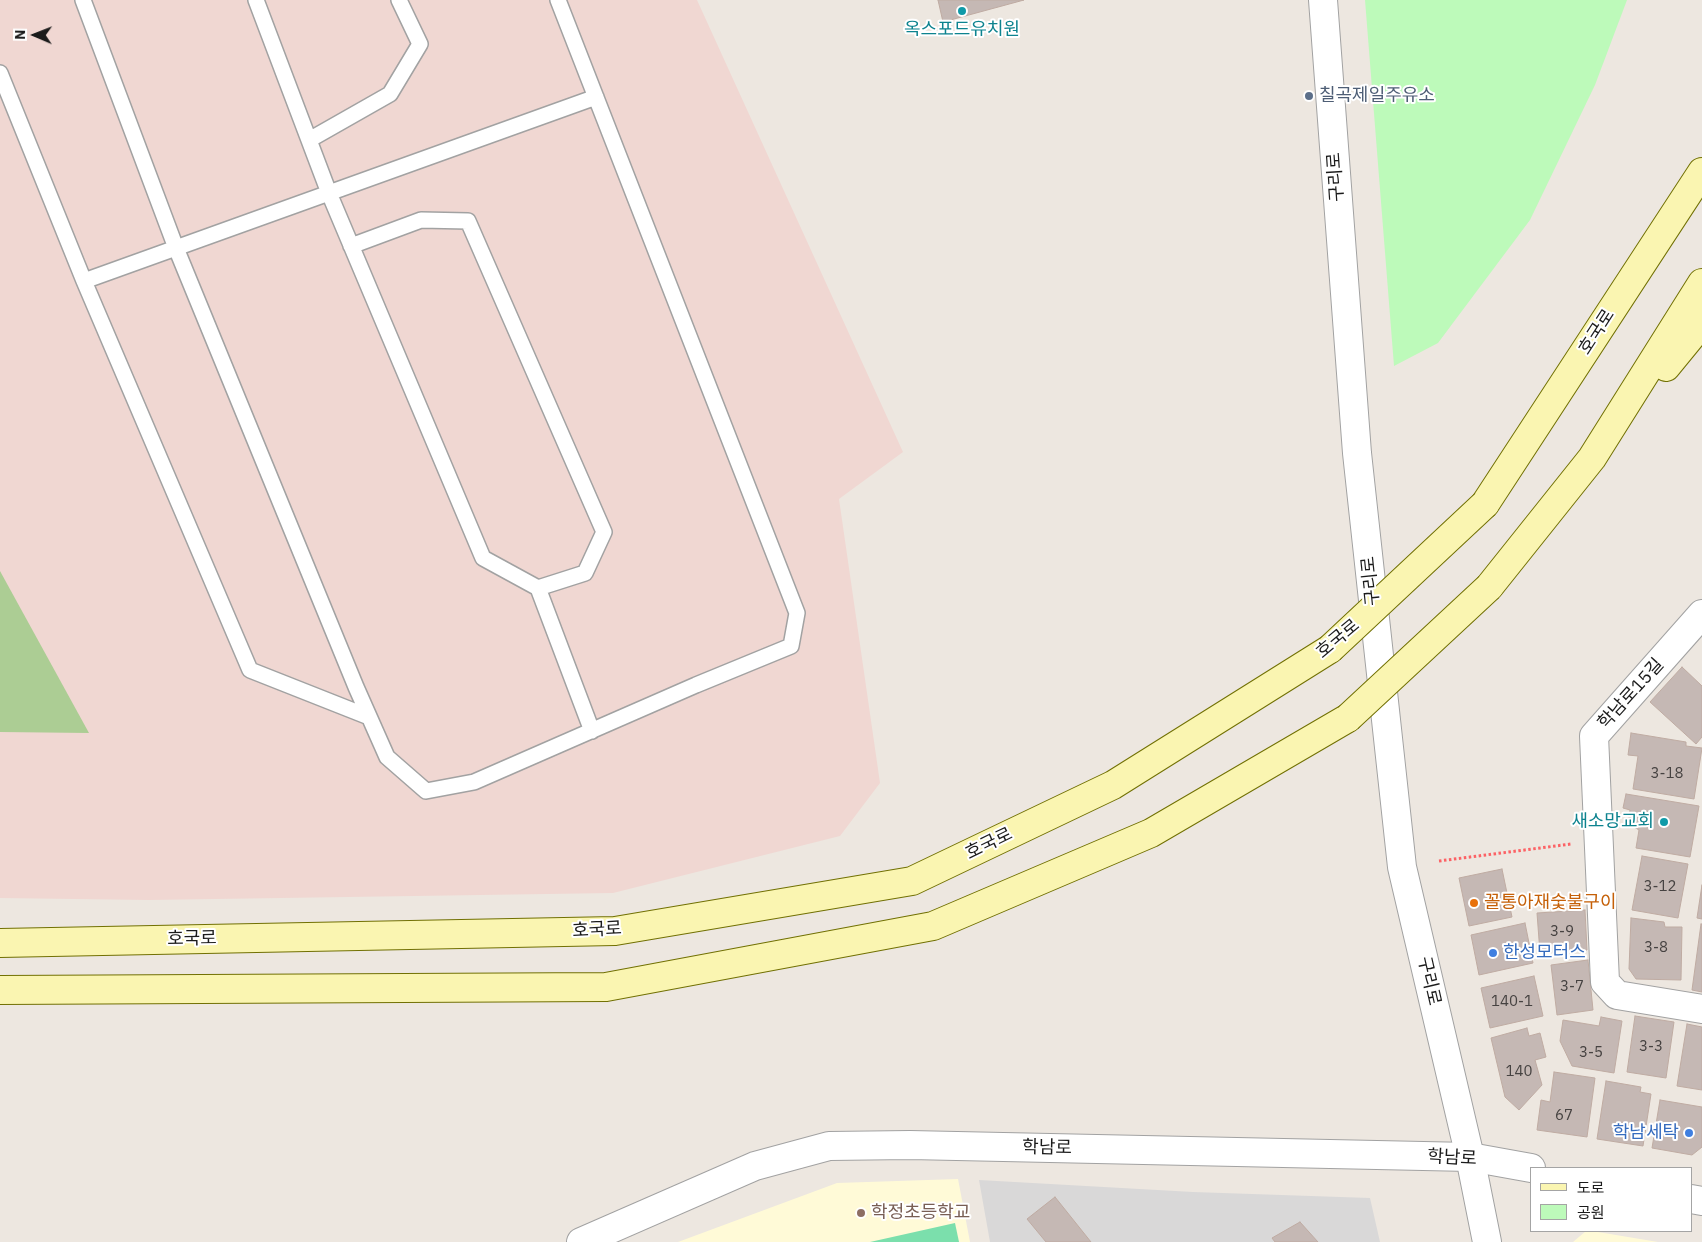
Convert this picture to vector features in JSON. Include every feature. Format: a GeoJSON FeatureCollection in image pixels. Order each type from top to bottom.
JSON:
{"type":"FeatureCollection","features":[{"type":"Feature","properties":{"kind":"main road","name":"호국로"},"geometry":{"type":"LineString","coordinates":[[0,943],[615,931],[912,881],[1113,785],[1330,649],[1485,504],[1702,172]]}},
{"type":"Feature","properties":{"kind":"main road"},"geometry":{"type":"LineString","coordinates":[[1592,458],[1702,283]]}},
{"type":"Feature","properties":{"kind":"main road"},"geometry":{"type":"LineString","coordinates":[[0,990],[606,987],[934,926],[1151,834],[1348,718],[1489,587],[1702,323]]}},
{"type":"Feature","properties":{"kind":"street","name":"구리로"},"geometry":{"type":"LineString","coordinates":[[1323,0],[1357,454],[1402,867],[1470,1157],[1487,1242]]}},
{"type":"Feature","properties":{"kind":"street","name":"학남로15길"},"geometry":{"type":"LineString","coordinates":[[1702,614],[1594,736],[1605,982],[1617,996],[1702,1009]]}},
{"type":"Feature","properties":{"kind":"street","name":"학남로"},"geometry":{"type":"LineString","coordinates":[[581,1242],[754,1166],[828,1146],[910,1145],[1470,1157],[1530,1168]]}},
{"type":"Feature","properties":{"kind":"lane"},"geometry":{"type":"LineString","coordinates":[[83,0],[176,248],[369,717],[387,757],[426,791],[474,782],[696,685],[791,646],[797,613],[558,0]]}},
{"type":"Feature","properties":{"kind":"lane"},"geometry":{"type":"LineString","coordinates":[[256,0],[329,193],[482,558],[538,588],[592,731]]}},
{"type":"Feature","properties":{"kind":"lane"},"geometry":{"type":"LineString","coordinates":[[309,140],[390,94],[420,44],[399,0]]}},
{"type":"Feature","properties":{"kind":"lane"},"geometry":{"type":"LineString","coordinates":[[0,73],[84,281],[250,670],[369,717]]}},
{"type":"Feature","properties":{"kind":"lane"},"geometry":{"type":"LineString","coordinates":[[84,281],[596,96]]}},
{"type":"Feature","properties":{"kind":"lane"},"geometry":{"type":"LineString","coordinates":[[351,246],[420,220],[468,221],[604,532],[585,574],[538,588]]}},
{"type":"Feature","properties":{"kind":"path"},"geometry":{"type":"LineString","coordinates":[[1439,861],[1599,840]]}},
{"type":"Feature","properties":{"kind":"shaded area"},"geometry":{"type":"Polygon","coordinates":[[[0,0],[697,0],[903,452],[839,499],[880,783],[840,836],[613,893],[149,900],[0,898],[0,0]]]}},
{"type":"Feature","properties":{"kind":"shaded area","name":"학정초등학교"},"geometry":{"type":"Polygon","coordinates":[[[958,1179],[970,1242],[678,1242],[837,1183],[958,1179]]]}},
{"type":"Feature","properties":{"kind":"shaded area"},"geometry":{"type":"Polygon","coordinates":[[[979,1180],[1193,1192],[1370,1198],[1380,1242],[990,1242],[979,1180]]]}},
{"type":"Feature","properties":{"kind":"shaded area"},"geometry":{"type":"Polygon","coordinates":[[[1585,1232],[1598,1232],[1658,1242],[1573,1242],[1585,1232]]]}},
{"type":"Feature","properties":{"kind":"green space"},"geometry":{"type":"Polygon","coordinates":[[[1365,0],[1627,0],[1595,85],[1530,220],[1438,343],[1394,366],[1365,0]]]}},
{"type":"Feature","properties":{"kind":"green space"},"geometry":{"type":"Polygon","coordinates":[[[0,571],[89,733],[0,732],[0,571]]]}},
{"type":"Feature","properties":{"kind":"green space"},"geometry":{"type":"Polygon","coordinates":[[[955,1223],[959,1242],[870,1242],[955,1223]]]}},
{"type":"Feature","properties":{"kind":"building","name":"옥스포드유치원"},"geometry":{"type":"Polygon","coordinates":[[[938,0],[1024,0],[943,22],[938,0]]]}},
{"type":"Feature","properties":{"kind":"building"},"geometry":{"type":"Polygon","coordinates":[[[1682,667],[1702,686],[1702,737],[1696,744],[1650,702],[1682,667]]]}},
{"type":"Feature","properties":{"kind":"building"},"geometry":{"type":"Polygon","coordinates":[[[1631,733],[1686,742],[1686,746],[1702,748],[1694,799],[1633,789],[1638,756],[1628,755],[1631,733]]]}},
{"type":"Feature","properties":{"kind":"building","name":"새소망교회"},"geometry":{"type":"Polygon","coordinates":[[[1626,794],[1699,806],[1690,857],[1636,848],[1639,830],[1634,827],[1629,817],[1630,810],[1623,808],[1626,794]]]}},
{"type":"Feature","properties":{"kind":"building"},"geometry":{"type":"Polygon","coordinates":[[[1642,856],[1688,864],[1678,918],[1632,910],[1642,856]]]}},
{"type":"Feature","properties":{"kind":"building"},"geometry":{"type":"Polygon","coordinates":[[[1502,869],[1512,917],[1469,926],[1459,878],[1502,869]]]}},
{"type":"Feature","properties":{"kind":"building"},"geometry":{"type":"Polygon","coordinates":[[[1702,885],[1702,919],[1697,918],[1702,885]]]}},
{"type":"Feature","properties":{"kind":"building"},"geometry":{"type":"Polygon","coordinates":[[[1585,910],[1587,950],[1540,953],[1537,913],[1585,910]]]}},
{"type":"Feature","properties":{"kind":"building"},"geometry":{"type":"Polygon","coordinates":[[[1631,918],[1664,922],[1665,927],[1682,927],[1681,980],[1636,979],[1629,969],[1631,918]]]}},
{"type":"Feature","properties":{"kind":"building"},"geometry":{"type":"Polygon","coordinates":[[[1525,923],[1533,963],[1479,975],[1471,935],[1525,923]]]}},
{"type":"Feature","properties":{"kind":"building"},"geometry":{"type":"Polygon","coordinates":[[[1702,924],[1702,992],[1692,990],[1702,924]]]}},
{"type":"Feature","properties":{"kind":"building"},"geometry":{"type":"Polygon","coordinates":[[[1588,960],[1593,1010],[1557,1015],[1551,965],[1588,960]]]}},
{"type":"Feature","properties":{"kind":"building"},"geometry":{"type":"Polygon","coordinates":[[[1534,976],[1543,1016],[1490,1028],[1481,988],[1534,976]]]}},
{"type":"Feature","properties":{"kind":"building"},"geometry":{"type":"Polygon","coordinates":[[[1635,1016],[1674,1022],[1666,1078],[1627,1072],[1635,1016]]]}},
{"type":"Feature","properties":{"kind":"building"},"geometry":{"type":"Polygon","coordinates":[[[1601,1017],[1622,1021],[1614,1073],[1572,1066],[1560,1041],[1563,1020],[1599,1026],[1601,1017]]]}},
{"type":"Feature","properties":{"kind":"building"},"geometry":{"type":"Polygon","coordinates":[[[1687,1024],[1702,1027],[1702,1090],[1677,1086],[1687,1024]]]}},
{"type":"Feature","properties":{"kind":"building"},"geometry":{"type":"Polygon","coordinates":[[[1527,1028],[1529,1036],[1540,1033],[1546,1057],[1535,1060],[1542,1085],[1519,1110],[1505,1097],[1491,1038],[1527,1028]]]}},
{"type":"Feature","properties":{"kind":"building"},"geometry":{"type":"Polygon","coordinates":[[[1554,1072],[1595,1078],[1587,1137],[1537,1130],[1541,1100],[1550,1102],[1554,1072]]]}},
{"type":"Feature","properties":{"kind":"building"},"geometry":{"type":"Polygon","coordinates":[[[1606,1081],[1641,1087],[1640,1092],[1651,1094],[1643,1146],[1597,1139],[1606,1081]]]}},
{"type":"Feature","properties":{"kind":"building"},"geometry":{"type":"Polygon","coordinates":[[[1660,1100],[1702,1107],[1702,1147],[1692,1155],[1652,1148],[1660,1100]]]}},
{"type":"Feature","properties":{"kind":"building"},"geometry":{"type":"Polygon","coordinates":[[[1055,1197],[1091,1242],[1046,1242],[1027,1219],[1055,1197]]]}},
{"type":"Feature","properties":{"kind":"building"},"geometry":{"type":"Polygon","coordinates":[[[1300,1222],[1318,1242],[1275,1242],[1272,1238],[1300,1222]]]}},
{"type":"Feature","properties":{"kind":"place","name":"옥스포드유치원"},"geometry":{"type":"Point","coordinates":[962,11]}},
{"type":"Feature","properties":{"kind":"place","name":"칠곡제일주유소"},"geometry":{"type":"Point","coordinates":[1309,96]}},
{"type":"Feature","properties":{"kind":"place","name":"새소망교회"},"geometry":{"type":"Point","coordinates":[1664,822]}},
{"type":"Feature","properties":{"kind":"place","name":"꼴통아재숯불구이"},"geometry":{"type":"Point","coordinates":[1474,903]}},
{"type":"Feature","properties":{"kind":"place","name":"한성모터스"},"geometry":{"type":"Point","coordinates":[1493,953]}},
{"type":"Feature","properties":{"kind":"place","name":"학남세탁"},"geometry":{"type":"Point","coordinates":[1689,1133]}},
{"type":"Feature","properties":{"kind":"place","name":"학정초등학교"},"geometry":{"type":"Point","coordinates":[861,1213]}}]}
